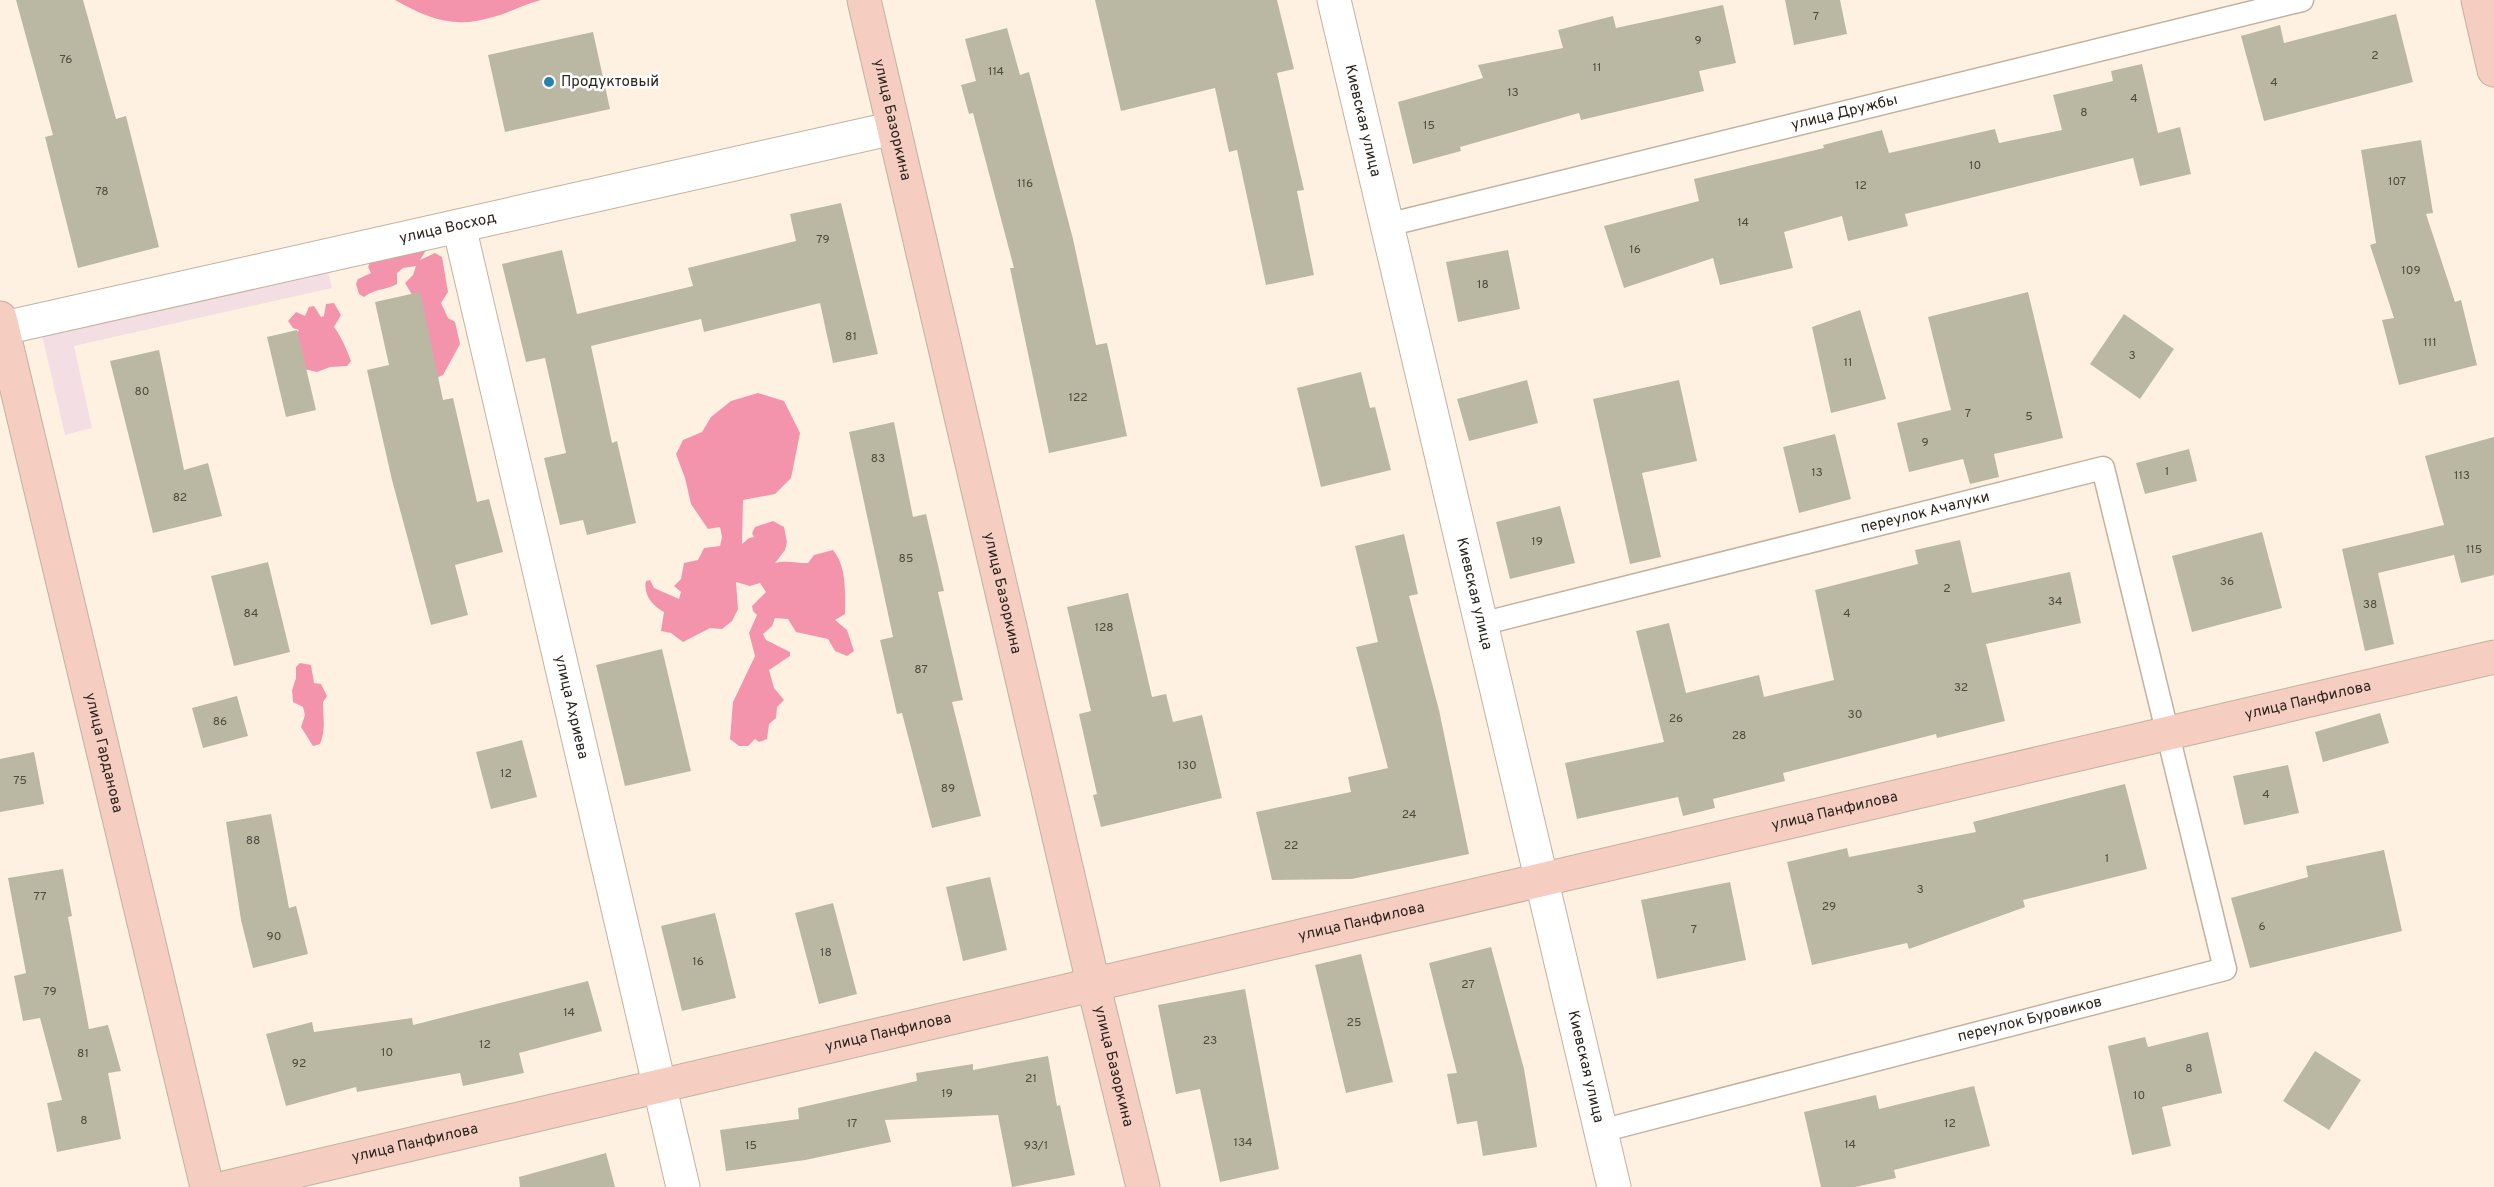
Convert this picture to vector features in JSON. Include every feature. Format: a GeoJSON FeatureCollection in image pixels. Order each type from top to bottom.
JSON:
{"type":"FeatureCollection","features":[{"type":"Feature","properties":{"kind":"street","name":"улица Базоркина"},"geometry":{"type":"LineString","coordinates":[[864,0],[1093,983],[1143,1187]]}},
{"type":"Feature","properties":{"kind":"street","name":"Киевская улица"},"geometry":{"type":"LineString","coordinates":[[1334,0],[1614,1187]]}},
{"type":"Feature","properties":{"kind":"street"},"geometry":{"type":"LineString","coordinates":[[2478,0],[2494,70]]}},
{"type":"Feature","properties":{"kind":"street","name":"улица Восход"},"geometry":{"type":"LineString","coordinates":[[1,326],[894,128]]}},
{"type":"Feature","properties":{"kind":"street","name":"улица Ахриева"},"geometry":{"type":"LineString","coordinates":[[459,226],[658,1088],[683,1187]]}},
{"type":"Feature","properties":{"kind":"street","name":"улица Гарданова"},"geometry":{"type":"LineString","coordinates":[[1,326],[207,1187]]}},
{"type":"Feature","properties":{"kind":"street","name":"улица Панфилова"},"geometry":{"type":"LineString","coordinates":[[228,1187],[2494,657]]}},
{"type":"Feature","properties":{"kind":"lane","name":"улица Дружбы"},"geometry":{"type":"LineString","coordinates":[[1387,225],[2302,0]]}},
{"type":"Feature","properties":{"kind":"lane","name":"переулок Ачалуки"},"geometry":{"type":"LineString","coordinates":[[1481,624],[2103,468],[2170,734]]}},
{"type":"Feature","properties":{"kind":"lane","name":"переулок Буровиков"},"geometry":{"type":"LineString","coordinates":[[1601,1131],[2225,969],[2170,734]]}},
{"type":"Feature","properties":{"kind":"shaded area"},"geometry":{"type":"Polygon","coordinates":[[[395,0],[541,0],[499,15],[479,20],[454,22],[431,17],[395,0]]]}},
{"type":"Feature","properties":{"kind":"shaded area"},"geometry":{"type":"Polygon","coordinates":[[[428,247],[420,260],[435,253],[442,257],[448,292],[441,303],[448,318],[455,322],[460,344],[443,375],[436,378],[414,298],[405,283],[413,275],[416,266],[403,268],[397,273],[397,284],[371,292],[364,297],[359,294],[356,284],[358,279],[371,273],[368,267],[371,260],[428,247]]]}},
{"type":"Feature","properties":{"kind":"shaded area"},"geometry":{"type":"Polygon","coordinates":[[[326,262],[332,288],[74,346],[92,428],[65,435],[40,326],[326,262]]]}},
{"type":"Feature","properties":{"kind":"shaded area"},"geometry":{"type":"Polygon","coordinates":[[[334,303],[341,315],[334,327],[351,361],[347,366],[330,367],[317,372],[304,369],[295,334],[299,330],[293,328],[288,321],[296,312],[305,316],[309,307],[314,306],[321,317],[324,316],[326,304],[334,303]]]}},
{"type":"Feature","properties":{"kind":"shaded area"},"geometry":{"type":"Polygon","coordinates":[[[758,393],[784,401],[800,433],[791,478],[775,494],[743,500],[742,544],[754,537],[752,533],[755,527],[773,521],[784,527],[787,542],[785,550],[775,563],[808,563],[814,555],[833,550],[841,564],[845,589],[845,614],[835,620],[847,630],[854,651],[847,656],[835,651],[828,639],[796,632],[788,619],[775,618],[772,626],[763,634],[766,640],[790,652],[790,656],[769,670],[774,688],[784,700],[777,707],[776,718],[769,724],[767,739],[759,742],[755,739],[748,746],[739,746],[730,739],[733,702],[755,656],[749,633],[757,615],[752,606],[766,592],[760,583],[750,586],[736,582],[738,609],[732,621],[722,629],[710,628],[683,642],[671,633],[661,631],[664,612],[649,599],[645,586],[646,581],[650,580],[654,588],[679,599],[681,592],[674,586],[681,579],[684,563],[698,560],[704,548],[720,546],[722,537],[720,527],[708,529],[691,504],[676,454],[683,440],[702,432],[711,417],[731,401],[758,393]]]}},
{"type":"Feature","properties":{"kind":"shaded area"},"geometry":{"type":"Polygon","coordinates":[[[300,663],[311,665],[314,683],[321,684],[327,696],[323,702],[322,739],[320,744],[313,746],[301,727],[305,715],[303,707],[293,702],[292,690],[296,678],[296,667],[300,663]]]}},
{"type":"Feature","properties":{"kind":"building"},"geometry":{"type":"Polygon","coordinates":[[[16,0],[83,0],[116,119],[126,116],[159,247],[78,268],[45,137],[53,135],[16,0]]]}},
{"type":"Feature","properties":{"kind":"building"},"geometry":{"type":"Polygon","coordinates":[[[1095,0],[1277,0],[1294,69],[1277,73],[1304,190],[1297,191],[1314,275],[1266,285],[1237,150],[1229,152],[1215,88],[1121,111],[1095,0]]]}},
{"type":"Feature","properties":{"kind":"building"},"geometry":{"type":"Polygon","coordinates":[[[1785,0],[1840,0],[1847,34],[1794,45],[1785,0]]]}},
{"type":"Feature","properties":{"kind":"building"},"geometry":{"type":"Polygon","coordinates":[[[1723,5],[1736,63],[1699,71],[1704,91],[1581,120],[1579,113],[1460,147],[1461,151],[1413,164],[1398,102],[1483,78],[1478,65],[1563,48],[1558,30],[1613,16],[1616,28],[1723,5]]]}},
{"type":"Feature","properties":{"kind":"building"},"geometry":{"type":"Polygon","coordinates":[[[2396,14],[2413,82],[2264,121],[2241,36],[2280,25],[2284,43],[2396,14]]]}},
{"type":"Feature","properties":{"kind":"building"},"geometry":{"type":"Polygon","coordinates":[[[1007,28],[1020,75],[1029,72],[1073,239],[1096,345],[1107,343],[1127,436],[1049,453],[1010,268],[1014,268],[973,113],[969,114],[961,85],[976,81],[965,39],[1007,28]]]}},
{"type":"Feature","properties":{"kind":"building","name":"Продуктовый"},"geometry":{"type":"Polygon","coordinates":[[[593,32],[610,109],[505,132],[488,55],[593,32]]]}},
{"type":"Feature","properties":{"kind":"building"},"geometry":{"type":"Polygon","coordinates":[[[2142,64],[2158,133],[2180,127],[2191,174],[2140,186],[2133,158],[1905,214],[1908,226],[1848,241],[1842,216],[1784,232],[1793,268],[1720,285],[1713,258],[1624,288],[1604,226],[1699,201],[1694,179],[1824,148],[1823,145],[1882,130],[1889,153],[1995,129],[1999,143],[2062,130],[2053,95],[2113,81],[2111,71],[2142,64]]]}},
{"type":"Feature","properties":{"kind":"building"},"geometry":{"type":"Polygon","coordinates":[[[2421,140],[2433,213],[2426,214],[2455,302],[2461,300],[2477,365],[2399,385],[2382,320],[2394,318],[2370,245],[2376,243],[2361,150],[2421,140]]]}},
{"type":"Feature","properties":{"kind":"building"},"geometry":{"type":"Polygon","coordinates":[[[841,203],[878,354],[833,363],[820,303],[704,332],[701,319],[591,346],[612,443],[617,441],[636,523],[587,535],[583,520],[560,525],[544,458],[566,453],[545,358],[526,362],[502,264],[562,250],[577,314],[693,286],[688,268],[796,241],[790,214],[841,203]]]}},
{"type":"Feature","properties":{"kind":"building"},"geometry":{"type":"Polygon","coordinates":[[[1508,250],[1520,309],[1458,322],[1446,262],[1508,250]]]}},
{"type":"Feature","properties":{"kind":"building"},"geometry":{"type":"Polygon","coordinates":[[[420,292],[443,400],[453,398],[477,502],[489,499],[503,552],[455,565],[468,615],[431,625],[392,480],[367,370],[389,365],[375,302],[420,292]]]}},
{"type":"Feature","properties":{"kind":"building"},"geometry":{"type":"Polygon","coordinates":[[[2028,292],[2063,438],[1994,454],[1999,477],[1970,484],[1963,459],[1909,472],[1897,423],[1951,410],[1928,317],[2028,292]]]}},
{"type":"Feature","properties":{"kind":"building"},"geometry":{"type":"Polygon","coordinates":[[[1860,310],[1886,399],[1831,413],[1812,327],[1860,310]]]}},
{"type":"Feature","properties":{"kind":"building"},"geometry":{"type":"Polygon","coordinates":[[[2124,314],[2174,349],[2140,399],[2090,364],[2124,314]]]}},
{"type":"Feature","properties":{"kind":"building"},"geometry":{"type":"Polygon","coordinates":[[[297,330],[316,410],[286,417],[267,337],[297,330]]]}},
{"type":"Feature","properties":{"kind":"building"},"geometry":{"type":"Polygon","coordinates":[[[159,350],[184,470],[208,463],[222,516],[153,533],[110,361],[159,350]]]}},
{"type":"Feature","properties":{"kind":"building"},"geometry":{"type":"Polygon","coordinates":[[[1361,372],[1370,408],[1375,407],[1391,470],[1321,487],[1297,388],[1361,372]]]}},
{"type":"Feature","properties":{"kind":"building"},"geometry":{"type":"Polygon","coordinates":[[[1527,380],[1538,423],[1469,441],[1457,399],[1527,380]]]}},
{"type":"Feature","properties":{"kind":"building"},"geometry":{"type":"Polygon","coordinates":[[[1679,380],[1697,461],[1642,473],[1661,557],[1630,564],[1593,399],[1679,380]]]}},
{"type":"Feature","properties":{"kind":"building"},"geometry":{"type":"Polygon","coordinates":[[[894,422],[913,517],[926,514],[944,591],[938,592],[963,700],[952,702],[981,816],[932,828],[902,713],[897,714],[880,640],[893,637],[849,432],[894,422]]]}},
{"type":"Feature","properties":{"kind":"building"},"geometry":{"type":"Polygon","coordinates":[[[1835,434],[1851,499],[1799,513],[1783,447],[1835,434]]]}},
{"type":"Feature","properties":{"kind":"building"},"geometry":{"type":"Polygon","coordinates":[[[2494,437],[2494,575],[2461,583],[2454,555],[2378,573],[2394,644],[2365,651],[2342,549],[2444,525],[2425,456],[2494,437]]]}},
{"type":"Feature","properties":{"kind":"building"},"geometry":{"type":"Polygon","coordinates":[[[2189,449],[2197,481],[2145,494],[2136,463],[2189,449]]]}},
{"type":"Feature","properties":{"kind":"building"},"geometry":{"type":"Polygon","coordinates":[[[1560,506],[1575,563],[1510,579],[1496,522],[1560,506]]]}},
{"type":"Feature","properties":{"kind":"building"},"geometry":{"type":"Polygon","coordinates":[[[2262,532],[2282,608],[2192,632],[2172,556],[2262,532]]]}},
{"type":"Feature","properties":{"kind":"building"},"geometry":{"type":"Polygon","coordinates":[[[1404,534],[1418,594],[1409,596],[1439,710],[1469,854],[1352,879],[1272,880],[1256,812],[1351,792],[1348,777],[1388,768],[1356,647],[1378,642],[1355,546],[1404,534]]]}},
{"type":"Feature","properties":{"kind":"building"},"geometry":{"type":"Polygon","coordinates":[[[1960,540],[1972,593],[2070,572],[2081,623],[1986,644],[2005,721],[1937,738],[1936,734],[1783,773],[1785,781],[1713,799],[1715,808],[1683,816],[1678,797],[1577,819],[1565,763],[1664,742],[1636,631],[1669,623],[1686,693],[1759,675],[1764,697],[1834,680],[1815,590],[1918,564],[1915,550],[1960,540]]]}},
{"type":"Feature","properties":{"kind":"building"},"geometry":{"type":"Polygon","coordinates":[[[268,562],[290,652],[234,666],[211,576],[268,562]]]}},
{"type":"Feature","properties":{"kind":"building"},"geometry":{"type":"Polygon","coordinates":[[[1128,593],[1152,697],[1166,694],[1173,722],[1202,715],[1222,798],[1101,827],[1093,795],[1097,794],[1079,714],[1091,711],[1067,607],[1128,593]]]}},
{"type":"Feature","properties":{"kind":"building"},"geometry":{"type":"Polygon","coordinates":[[[662,649],[691,771],[625,786],[596,665],[662,649]]]}},
{"type":"Feature","properties":{"kind":"building"},"geometry":{"type":"Polygon","coordinates":[[[237,696],[248,736],[203,748],[192,708],[237,696]]]}},
{"type":"Feature","properties":{"kind":"building"},"geometry":{"type":"Polygon","coordinates":[[[2380,713],[2389,743],[2323,762],[2315,732],[2380,713]]]}},
{"type":"Feature","properties":{"kind":"building"},"geometry":{"type":"Polygon","coordinates":[[[522,740],[537,797],[491,809],[476,752],[522,740]]]}},
{"type":"Feature","properties":{"kind":"building"},"geometry":{"type":"Polygon","coordinates":[[[34,752],[44,804],[0,812],[0,759],[34,752]]]}},
{"type":"Feature","properties":{"kind":"building"},"geometry":{"type":"Polygon","coordinates":[[[2288,765],[2299,813],[2244,825],[2233,776],[2288,765]]]}},
{"type":"Feature","properties":{"kind":"building"},"geometry":{"type":"Polygon","coordinates":[[[2125,784],[2147,869],[2023,900],[2025,907],[1909,949],[1907,943],[1812,965],[1787,862],[1847,848],[1849,857],[1976,832],[1973,822],[2125,784]]]}},
{"type":"Feature","properties":{"kind":"building"},"geometry":{"type":"Polygon","coordinates":[[[271,814],[289,908],[296,906],[308,954],[253,968],[241,920],[226,822],[271,814]]]}},
{"type":"Feature","properties":{"kind":"building"},"geometry":{"type":"Polygon","coordinates":[[[2384,850],[2402,931],[2250,968],[2231,898],[2308,877],[2306,866],[2384,850]]]}},
{"type":"Feature","properties":{"kind":"building"},"geometry":{"type":"Polygon","coordinates":[[[63,869],[72,916],[68,917],[89,1029],[108,1025],[121,1071],[108,1073],[121,1139],[57,1152],[47,1103],[62,1100],[40,1018],[23,1021],[14,976],[26,973],[8,878],[63,869]]]}},
{"type":"Feature","properties":{"kind":"building"},"geometry":{"type":"Polygon","coordinates":[[[990,877],[1007,950],[963,961],[946,887],[990,877]]]}},
{"type":"Feature","properties":{"kind":"building"},"geometry":{"type":"Polygon","coordinates":[[[1730,882],[1746,960],[1657,979],[1641,900],[1730,882]]]}},
{"type":"Feature","properties":{"kind":"building"},"geometry":{"type":"Polygon","coordinates":[[[833,903],[857,994],[819,1004],[795,913],[833,903]]]}},
{"type":"Feature","properties":{"kind":"building"},"geometry":{"type":"Polygon","coordinates":[[[715,913],[736,998],[682,1011],[661,926],[715,913]]]}},
{"type":"Feature","properties":{"kind":"building"},"geometry":{"type":"Polygon","coordinates":[[[1491,947],[1524,1069],[1537,1147],[1483,1156],[1477,1121],[1457,1124],[1447,1074],[1457,1073],[1429,963],[1491,947]]]}},
{"type":"Feature","properties":{"kind":"building"},"geometry":{"type":"Polygon","coordinates":[[[1361,954],[1393,1082],[1346,1093],[1315,965],[1361,954]]]}},
{"type":"Feature","properties":{"kind":"building"},"geometry":{"type":"Polygon","coordinates":[[[588,981],[602,1031],[519,1053],[524,1073],[463,1086],[460,1073],[357,1092],[356,1087],[286,1106],[266,1034],[312,1022],[314,1032],[412,1018],[413,1025],[588,981]]]}},
{"type":"Feature","properties":{"kind":"building"},"geometry":{"type":"Polygon","coordinates":[[[1245,989],[1279,1169],[1220,1182],[1200,1089],[1176,1094],[1158,1005],[1245,989]]]}},
{"type":"Feature","properties":{"kind":"building"},"geometry":{"type":"Polygon","coordinates":[[[2208,1032],[2222,1093],[2162,1107],[2171,1146],[2132,1155],[2108,1046],[2145,1037],[2148,1047],[2208,1032]]]}},
{"type":"Feature","properties":{"kind":"building"},"geometry":{"type":"Polygon","coordinates":[[[2315,1051],[2361,1080],[2329,1130],[2283,1101],[2315,1051]]]}},
{"type":"Feature","properties":{"kind":"building"},"geometry":{"type":"Polygon","coordinates":[[[1048,1056],[1057,1106],[1060,1105],[1075,1175],[1012,1187],[998,1115],[885,1120],[891,1142],[805,1160],[726,1171],[720,1130],[799,1119],[798,1108],[917,1081],[916,1073],[973,1064],[973,1070],[1048,1056]]]}},
{"type":"Feature","properties":{"kind":"building"},"geometry":{"type":"Polygon","coordinates":[[[1974,1086],[1990,1146],[1894,1170],[1896,1178],[1855,1187],[1821,1187],[1804,1112],[1876,1095],[1879,1109],[1974,1086]]]}},
{"type":"Feature","properties":{"kind":"building"},"geometry":{"type":"Polygon","coordinates":[[[606,1153],[615,1187],[520,1187],[519,1177],[606,1153]]]}},
{"type":"Feature","properties":{"kind":"place","name":"Продуктовый"},"geometry":{"type":"Point","coordinates":[549,82]}}]}
